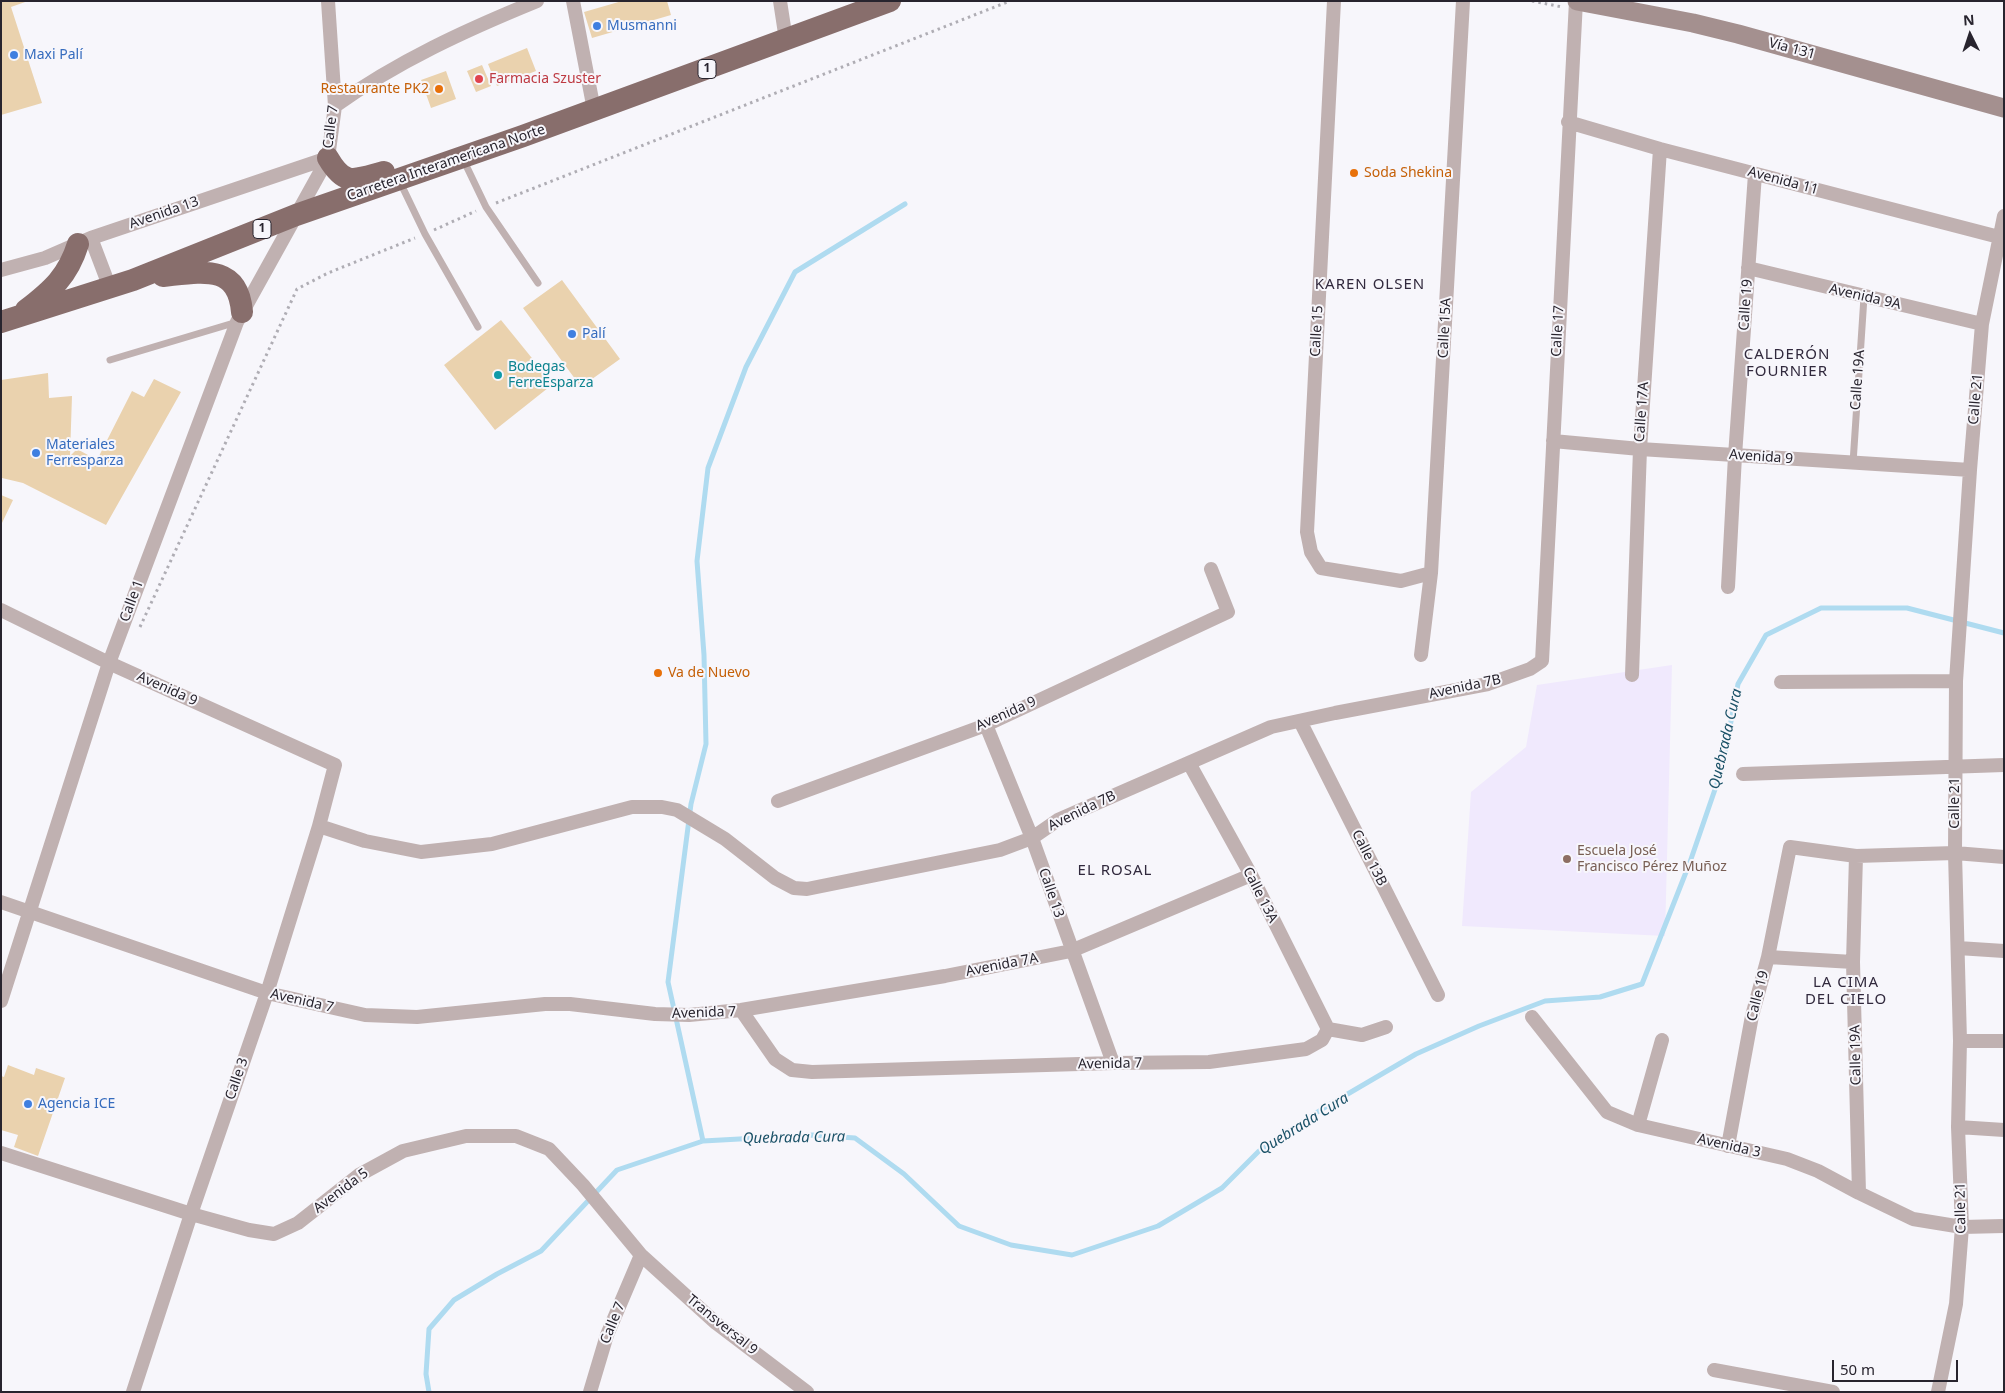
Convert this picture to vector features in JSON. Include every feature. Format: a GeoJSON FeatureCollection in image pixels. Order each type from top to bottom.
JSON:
{"type":"FeatureCollection","features":[{"type":"Feature","properties":{"kind":"highway","name":"Carretera Interamericana Norte"},"geometry":{"type":"LineString","coordinates":[[8,320],[133,280],[296,215],[594,110],[890,1]]}},
{"type":"Feature","properties":{"kind":"highway"},"geometry":{"type":"LineString","coordinates":[[328,158],[339,175],[348,179],[363,178],[504,142]]}},
{"type":"Feature","properties":{"kind":"highway"},"geometry":{"type":"LineString","coordinates":[[8,320],[52,289],[65,274],[84,241]]}},
{"type":"Feature","properties":{"kind":"highway"},"geometry":{"type":"LineString","coordinates":[[133,280],[203,272],[221,274],[230,280],[238,291],[240,317]]}},
{"type":"Feature","properties":{"kind":"main road","name":"Vía 131"},"geometry":{"type":"LineString","coordinates":[[1576,1],[1738,34],[2004,108]]}},
{"type":"Feature","properties":{"kind":"street","name":"Calle 7"},"geometry":{"type":"LineString","coordinates":[[296,215],[328,158],[335,106],[328,1]]}},
{"type":"Feature","properties":{"kind":"street"},"geometry":{"type":"LineString","coordinates":[[335,106],[369,82],[428,49],[466,30],[536,1]]}},
{"type":"Feature","properties":{"kind":"street"},"geometry":{"type":"LineString","coordinates":[[573,1],[594,110]]}},
{"type":"Feature","properties":{"kind":"street"},"geometry":{"type":"LineString","coordinates":[[780,1],[786,40]]}},
{"type":"Feature","properties":{"kind":"street","name":"Calle 15"},"geometry":{"type":"LineString","coordinates":[[1334,1],[1307,532],[1311,552],[1321,568],[1401,581],[1431,573]]}},
{"type":"Feature","properties":{"kind":"street","name":"Calle 15A"},"geometry":{"type":"LineString","coordinates":[[1421,654],[1431,573],[1463,1]]}},
{"type":"Feature","properties":{"kind":"street","name":"Calle 17"},"geometry":{"type":"LineString","coordinates":[[1542,661],[1568,122],[1576,1]]}},
{"type":"Feature","properties":{"kind":"street","name":"Avenida 11"},"geometry":{"type":"LineString","coordinates":[[1568,122],[1660,149],[1999,237]]}},
{"type":"Feature","properties":{"kind":"street","name":"Calle 17A"},"geometry":{"type":"LineString","coordinates":[[1632,675],[1640,449],[1660,149]]}},
{"type":"Feature","properties":{"kind":"street","name":"Avenida 13"},"geometry":{"type":"LineString","coordinates":[[1,270],[45,258],[84,241],[328,158]]}},
{"type":"Feature","properties":{"kind":"street","name":"Calle 19"},"geometry":{"type":"LineString","coordinates":[[1728,586],[1735,456],[1755,174]]}},
{"type":"Feature","properties":{"kind":"street","name":"Calle 1"},"geometry":{"type":"LineString","coordinates":[[1,1001],[109,663],[240,317],[296,215]]}},
{"type":"Feature","properties":{"kind":"street","name":"Calle 21"},"geometry":{"type":"LineString","coordinates":[[1938,1392],[1956,1304],[1962,1227],[1958,1127],[1960,1042],[1955,853],[1958,645],[1982,324],[2004,216]]}},
{"type":"Feature","properties":{"kind":"street"},"geometry":{"type":"LineString","coordinates":[[84,241],[110,288]]}},
{"type":"Feature","properties":{"kind":"street","name":"Avenida 9A"},"geometry":{"type":"LineString","coordinates":[[1748,268],[1982,324]]}},
{"type":"Feature","properties":{"kind":"street","name":"Avenida 9"},"geometry":{"type":"LineString","coordinates":[[1553,441],[1735,456],[1970,470]]}},
{"type":"Feature","properties":{"kind":"street","name":"Avenida 9"},"geometry":{"type":"LineString","coordinates":[[778,801],[986,724],[1228,612],[1211,569]]}},
{"type":"Feature","properties":{"kind":"street","name":"Avenida 9"},"geometry":{"type":"LineString","coordinates":[[1,610],[109,663],[335,765]]}},
{"type":"Feature","properties":{"kind":"street","name":"Avenida 7B"},"geometry":{"type":"LineString","coordinates":[[319,826],[365,841],[421,852],[492,844],[632,808],[662,806],[677,810],[725,840],[776,878],[794,888],[807,889],[1000,850],[1032,838],[1058,820],[1271,728],[1488,684],[1530,669],[1542,661]]}},
{"type":"Feature","properties":{"kind":"street"},"geometry":{"type":"LineString","coordinates":[[1781,682],[1956,681]]}},
{"type":"Feature","properties":{"kind":"street","name":"Calle 13B"},"geometry":{"type":"LineString","coordinates":[[1300,721],[1438,995]]}},
{"type":"Feature","properties":{"kind":"street","name":"Calle 13"},"geometry":{"type":"LineString","coordinates":[[986,724],[1032,838],[1071,951],[1113,1063]]}},
{"type":"Feature","properties":{"kind":"street","name":"Calle 13A"},"geometry":{"type":"LineString","coordinates":[[1188,763],[1250,875],[1328,1029]]}},
{"type":"Feature","properties":{"kind":"street","name":"Calle 3"},"geometry":{"type":"LineString","coordinates":[[133,1392],[191,1214],[267,993],[319,826],[335,765]]}},
{"type":"Feature","properties":{"kind":"street"},"geometry":{"type":"LineString","coordinates":[[1743,774],[1955,765],[2004,765]]}},
{"type":"Feature","properties":{"kind":"street","name":"Calle 19"},"geometry":{"type":"LineString","coordinates":[[1728,1146],[1752,1016],[1768,957],[1790,847],[1856,856]]}},
{"type":"Feature","properties":{"kind":"street"},"geometry":{"type":"LineString","coordinates":[[1856,856],[1955,853],[2004,857]]}},
{"type":"Feature","properties":{"kind":"street","name":"Calle 19A"},"geometry":{"type":"LineString","coordinates":[[1856,856],[1853,962],[1859,1193]]}},
{"type":"Feature","properties":{"kind":"street","name":"Avenida 7A"},"geometry":{"type":"LineString","coordinates":[[741,1010],[946,976],[1071,951],[1250,875]]}},
{"type":"Feature","properties":{"kind":"street","name":"Avenida 7"},"geometry":{"type":"LineString","coordinates":[[1,902],[267,993],[374,1015],[417,1017],[545,1004],[570,1004],[655,1014],[689,1015],[741,1010],[775,1059],[792,1070],[812,1072],[1209,1062],[1306,1049],[1322,1040],[1328,1029]]}},
{"type":"Feature","properties":{"kind":"street"},"geometry":{"type":"LineString","coordinates":[[1958,948],[2004,951]]}},
{"type":"Feature","properties":{"kind":"street"},"geometry":{"type":"LineString","coordinates":[[1768,957],[1853,962]]}},
{"type":"Feature","properties":{"kind":"street","name":"Avenida 3"},"geometry":{"type":"LineString","coordinates":[[1532,1017],[1607,1112],[1638,1125],[1787,1159],[1818,1171],[1913,1219],[1962,1227],[2004,1226]]}},
{"type":"Feature","properties":{"kind":"street"},"geometry":{"type":"LineString","coordinates":[[1328,1029],[1362,1035],[1386,1027]]}},
{"type":"Feature","properties":{"kind":"street"},"geometry":{"type":"LineString","coordinates":[[1638,1125],[1662,1040]]}},
{"type":"Feature","properties":{"kind":"street"},"geometry":{"type":"LineString","coordinates":[[1960,1042],[2004,1041]]}},
{"type":"Feature","properties":{"kind":"street"},"geometry":{"type":"LineString","coordinates":[[1958,1127],[2004,1130]]}},
{"type":"Feature","properties":{"kind":"street","name":"Avenida 5"},"geometry":{"type":"LineString","coordinates":[[1,1154],[191,1214],[249,1230],[274,1234],[298,1223],[359,1175],[403,1151],[466,1136],[516,1136],[549,1149],[584,1185],[641,1256]]}},
{"type":"Feature","properties":{"kind":"street","name":"Calle 7"},"geometry":{"type":"LineString","coordinates":[[590,1392],[607,1335],[641,1256]]}},
{"type":"Feature","properties":{"kind":"street","name":"Transversal 9"},"geometry":{"type":"LineString","coordinates":[[641,1256],[716,1323],[807,1392]]}},
{"type":"Feature","properties":{"kind":"street"},"geometry":{"type":"LineString","coordinates":[[1714,1370],[1833,1392]]}},
{"type":"Feature","properties":{"kind":"lane"},"geometry":{"type":"LineString","coordinates":[[462,157],[486,207],[538,283]]}},
{"type":"Feature","properties":{"kind":"lane"},"geometry":{"type":"LineString","coordinates":[[399,179],[425,234],[478,327]]}},
{"type":"Feature","properties":{"kind":"lane","name":"Calle 19A"},"geometry":{"type":"LineString","coordinates":[[1853,463],[1864,297]]}},
{"type":"Feature","properties":{"kind":"lane"},"geometry":{"type":"LineString","coordinates":[[110,360],[240,317]]}},
{"type":"Feature","properties":{"kind":"path"},"geometry":{"type":"LineString","coordinates":[[137,635],[296,289],[328,273],[486,207],[1010,1]]}},
{"type":"Feature","properties":{"kind":"shaded area","name":"Escuela José Francisco Pérez Muñoz"},"geometry":{"type":"Polygon","coordinates":[[[1672,665],[1665,936],[1462,926],[1471,792],[1526,747],[1537,685],[1672,665]]]}},
{"type":"Feature","properties":{"kind":"building","name":"Maxi Palí"},"geometry":{"type":"Polygon","coordinates":[[[1,1],[28,1],[11,7],[42,103],[1,115],[1,1]]]}},
{"type":"Feature","properties":{"kind":"building"},"geometry":{"type":"Polygon","coordinates":[[[622,1],[667,1],[671,15],[592,38],[584,12],[622,1]]]}},
{"type":"Feature","properties":{"kind":"building"},"geometry":{"type":"Polygon","coordinates":[[[527,48],[536,71],[497,86],[488,64],[527,48]]]}},
{"type":"Feature","properties":{"kind":"building","name":"Farmacia Szuster"},"geometry":{"type":"Polygon","coordinates":[[[482,65],[491,86],[476,92],[467,71],[482,65]]]}},
{"type":"Feature","properties":{"kind":"building","name":"Restaurante PK2"},"geometry":{"type":"Polygon","coordinates":[[[446,71],[456,99],[431,108],[421,80],[446,71]]]}},
{"type":"Feature","properties":{"kind":"building","name":"Palí"},"geometry":{"type":"Polygon","coordinates":[[[562,280],[620,359],[581,387],[523,308],[562,280]]]}},
{"type":"Feature","properties":{"kind":"building","name":"Bodegas FerreEsparza"},"geometry":{"type":"Polygon","coordinates":[[[501,320],[553,384],[495,430],[444,365],[501,320]]]}},
{"type":"Feature","properties":{"kind":"building","name":"Materiales Ferresparza"},"geometry":{"type":"Polygon","coordinates":[[[48,373],[49,398],[72,396],[70,456],[77,449],[97,460],[132,391],[144,397],[154,379],[181,392],[106,525],[23,483],[2,478],[1,380],[48,373]]]}},
{"type":"Feature","properties":{"kind":"building"},"geometry":{"type":"Polygon","coordinates":[[[1,495],[13,500],[1,525],[1,495]]]}},
{"type":"Feature","properties":{"kind":"building","name":"Agencia ICE"},"geometry":{"type":"Polygon","coordinates":[[[8,1065],[34,1075],[36,1068],[65,1078],[38,1156],[14,1147],[18,1135],[1,1130],[1,1076],[4,1077],[8,1065]]]}},
{"type":"Feature","properties":{"kind":"waterway"},"geometry":{"type":"LineString","coordinates":[[703,1141],[668,982],[691,804],[706,744],[704,655],[697,561],[708,468],[746,367],[795,272],[905,204]]}},
{"type":"Feature","properties":{"kind":"waterway","name":"Quebrada Cura"},"geometry":{"type":"LineString","coordinates":[[429,1392],[426,1374],[429,1329],[454,1300],[497,1274],[541,1251],[617,1170],[703,1141],[812,1135],[855,1138],[904,1174],[959,1226],[1011,1245],[1072,1255],[1158,1226],[1222,1188],[1259,1151],[1322,1109],[1416,1054],[1479,1026],[1545,1001],[1600,997],[1642,984],[1690,862],[1722,769],[1738,684],[1766,635],[1821,608],[1907,608],[2004,633]]}},
{"type":"Feature","properties":{"kind":"place","name":"Musmanni"},"geometry":{"type":"Point","coordinates":[597,26]}},
{"type":"Feature","properties":{"kind":"place","name":"Maxi Palí"},"geometry":{"type":"Point","coordinates":[14,55]}},
{"type":"Feature","properties":{"kind":"place","name":"Farmacia Szuster"},"geometry":{"type":"Point","coordinates":[479,79]}},
{"type":"Feature","properties":{"kind":"place","name":"Restaurante PK2"},"geometry":{"type":"Point","coordinates":[439,89]}},
{"type":"Feature","properties":{"kind":"place","name":"Soda Shekina"},"geometry":{"type":"Point","coordinates":[1354,173]}},
{"type":"Feature","properties":{"kind":"place","name":"Palí"},"geometry":{"type":"Point","coordinates":[572,334]}},
{"type":"Feature","properties":{"kind":"place","name":"Bodegas FerreEsparza"},"geometry":{"type":"Point","coordinates":[498,375]}},
{"type":"Feature","properties":{"kind":"place","name":"Materiales Ferresparza"},"geometry":{"type":"Point","coordinates":[36,453]}},
{"type":"Feature","properties":{"kind":"place","name":"Va de Nuevo"},"geometry":{"type":"Point","coordinates":[658,673]}},
{"type":"Feature","properties":{"kind":"place","name":"Escuela José Francisco Pérez Muñoz"},"geometry":{"type":"Point","coordinates":[1567,859]}},
{"type":"Feature","properties":{"kind":"place","name":"Agencia ICE"},"geometry":{"type":"Point","coordinates":[28,1104]}},
{"type":"Feature","properties":{"kind":"district","name":"KAREN OLSEN"},"geometry":{"type":"Point","coordinates":[1370,285]}},
{"type":"Feature","properties":{"kind":"district","name":"CALDERÓN FOURNIER"},"geometry":{"type":"Point","coordinates":[1787,364]}},
{"type":"Feature","properties":{"kind":"district","name":"EL ROSAL"},"geometry":{"type":"Point","coordinates":[1115,871]}},
{"type":"Feature","properties":{"kind":"district","name":"LA CIMA DEL CIELO"},"geometry":{"type":"Point","coordinates":[1846,992]}}]}
